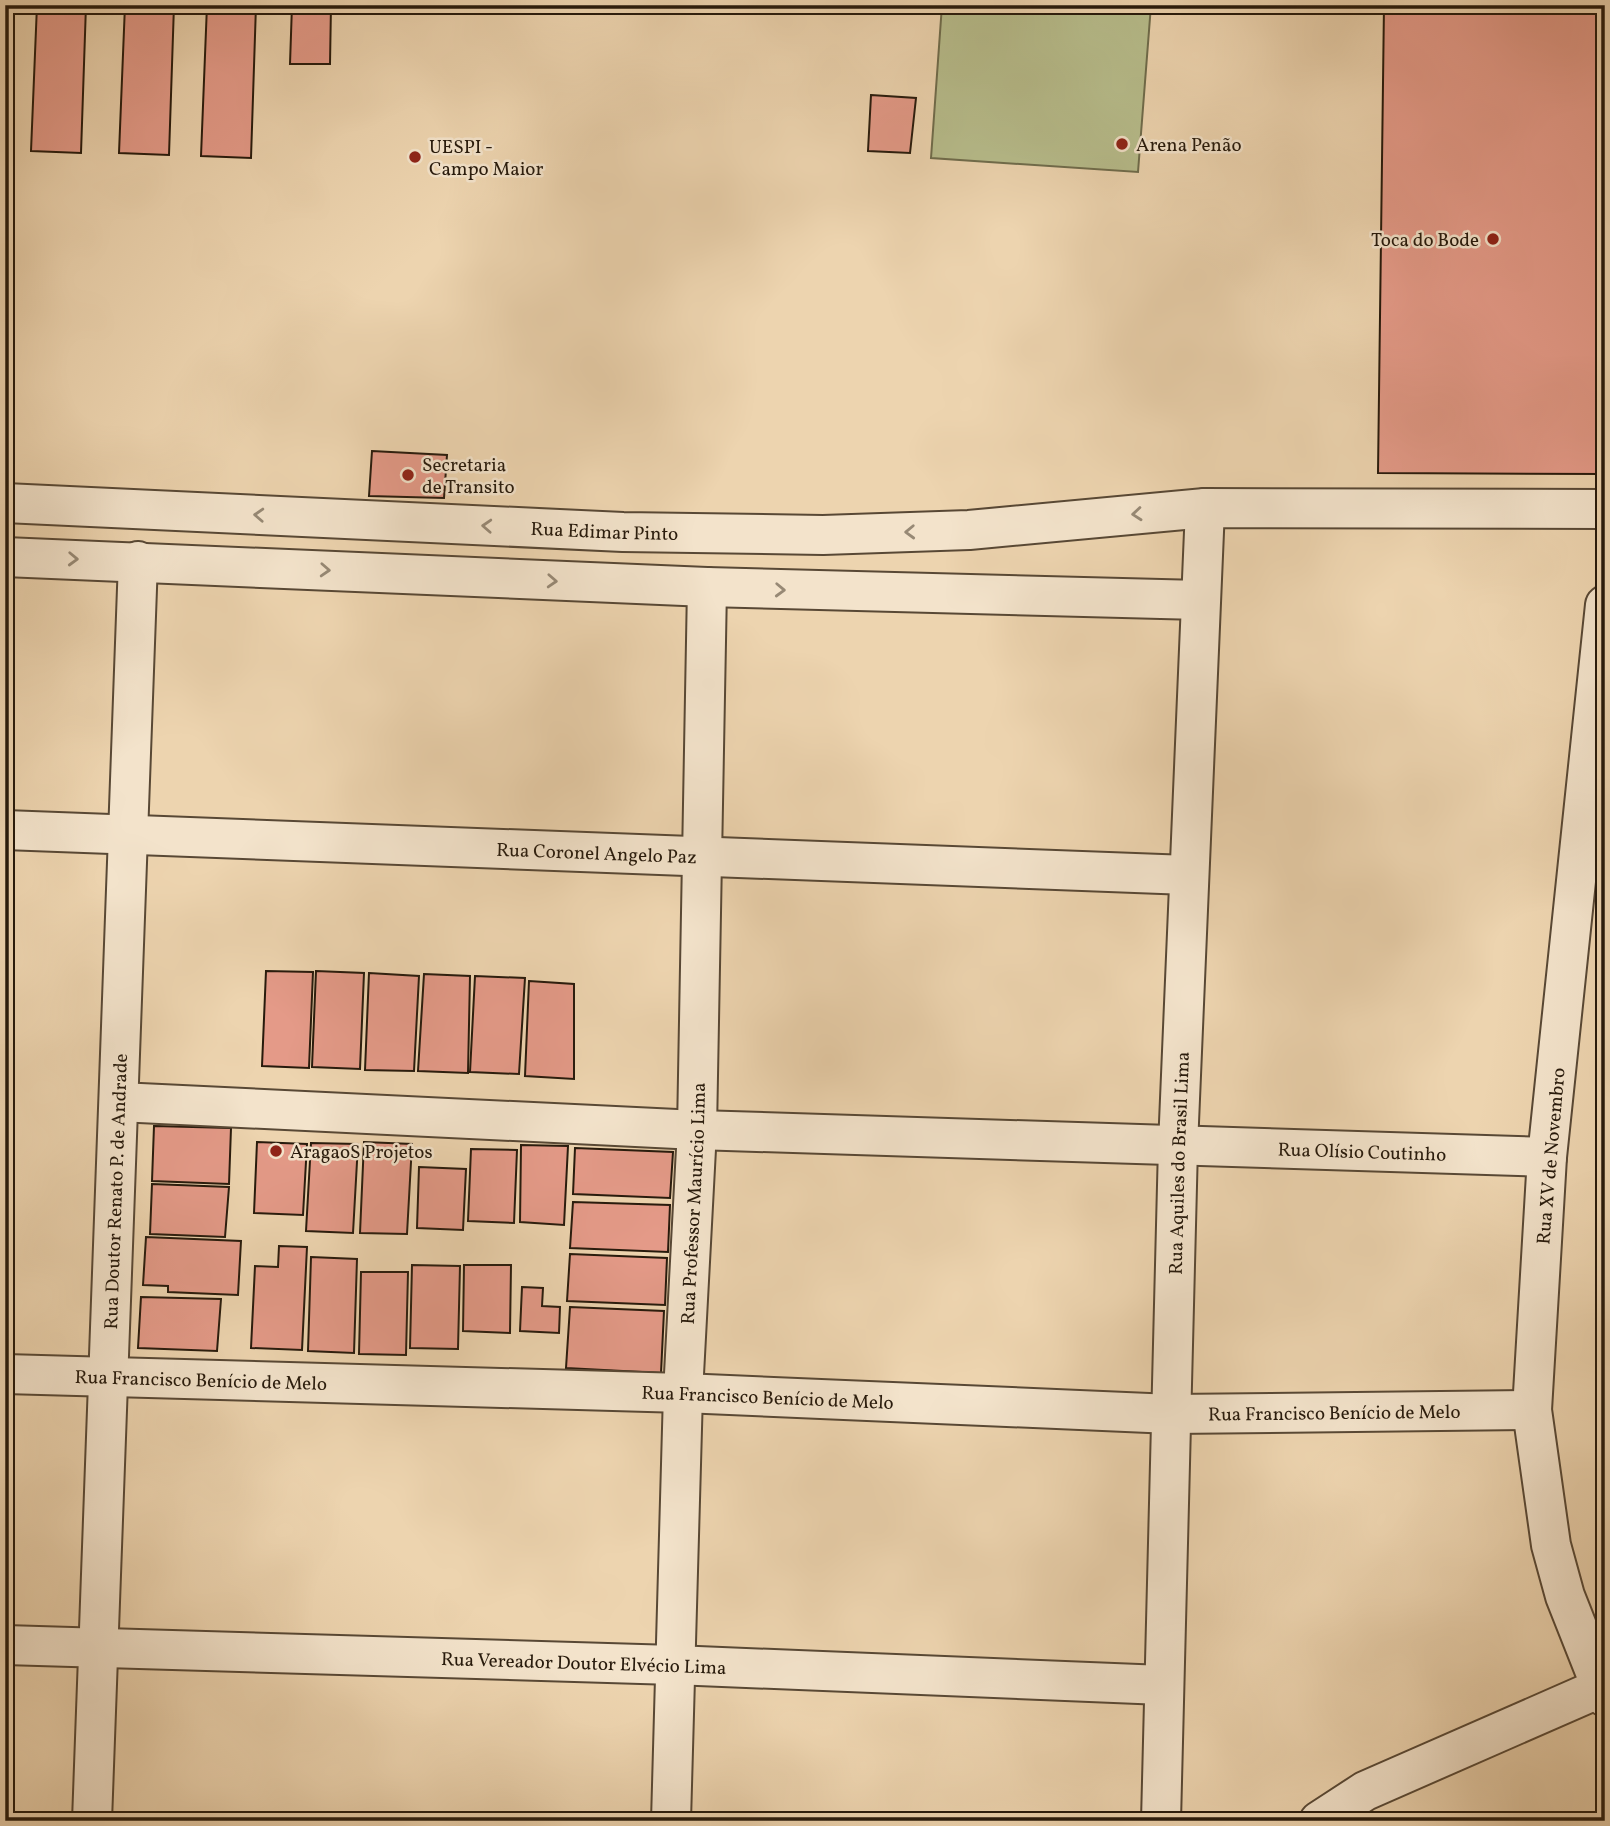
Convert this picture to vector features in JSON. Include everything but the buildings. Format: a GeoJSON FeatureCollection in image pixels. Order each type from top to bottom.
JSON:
{"type":"FeatureCollection","features":[{"type":"Feature","properties":{"kind":"street","name":"Rua Edimar Pinto"},"geometry":{"type":"LineString","coordinates":[[5,503],[623,532],[823,535],[969,530],[1205,508],[1605,509]]}},
{"type":"Feature","properties":{"kind":"street","name":"Rua Aquiles do Brasil Lima"},"geometry":{"type":"LineString","coordinates":[[1161,1821],[1178,1146],[1205,508]]}},
{"type":"Feature","properties":{"kind":"street"},"geometry":{"type":"LineString","coordinates":[[5,557],[707,587],[1200,600]]}},
{"type":"Feature","properties":{"kind":"street","name":"Rua Doutor Renato P. de Andrade"},"geometry":{"type":"LineString","coordinates":[[92,1821],[138,561]]}},
{"type":"Feature","properties":{"kind":"street","name":"Rua Professor Maurício Lima"},"geometry":{"type":"LineString","coordinates":[[671,1821],[683,1394],[697,1129],[707,587]]}},
{"type":"Feature","properties":{"kind":"street","name":"Rua XV de Novembro"},"geometry":{"type":"LineString","coordinates":[[1603,1693],[1565,1596],[1551,1545],[1532,1410],[1547,1157],[1603,648],[1605,605]]}},
{"type":"Feature","properties":{"kind":"street","name":"Rua Coronel Angelo Paz"},"geometry":{"type":"LineString","coordinates":[[5,830],[702,855],[1188,876]]}},
{"type":"Feature","properties":{"kind":"street","name":"Rua Olísio Coutinho"},"geometry":{"type":"LineString","coordinates":[[119,1102],[697,1129],[1547,1157]]}},
{"type":"Feature","properties":{"kind":"street","name":"Rua Francisco Benício de Melo"},"geometry":{"type":"LineString","coordinates":[[5,1374],[683,1394],[1172,1414],[1532,1410]]}},
{"type":"Feature","properties":{"kind":"street","name":"Rua Vereador Doutor Elvécio Lima"},"geometry":{"type":"LineString","coordinates":[[5,1645],[674,1665],[1163,1685]]}},
{"type":"Feature","properties":{"kind":"street"},"geometry":{"type":"LineString","coordinates":[[1320,1821],[1372,1806],[1603,1693]]}},
{"type":"Feature","properties":{"kind":"green space"},"geometry":{"type":"Polygon","coordinates":[[[942,5],[1151,5],[1138,172],[931,158],[942,5]]]}},
{"type":"Feature","properties":{"kind":"place","name":"Arena Penão"},"geometry":{"type":"Point","coordinates":[1122,144]}},
{"type":"Feature","properties":{"kind":"place","name":"UESPI - Campo Maior"},"geometry":{"type":"Point","coordinates":[415,157]}},
{"type":"Feature","properties":{"kind":"place","name":"Toca do Bode"},"geometry":{"type":"Point","coordinates":[1493,239]}},
{"type":"Feature","properties":{"kind":"place","name":"Secretaria de Transito"},"geometry":{"type":"Point","coordinates":[408,475]}},
{"type":"Feature","properties":{"kind":"place","name":"AragaoS Projetos"},"geometry":{"type":"Point","coordinates":[276,1151]}}]}
